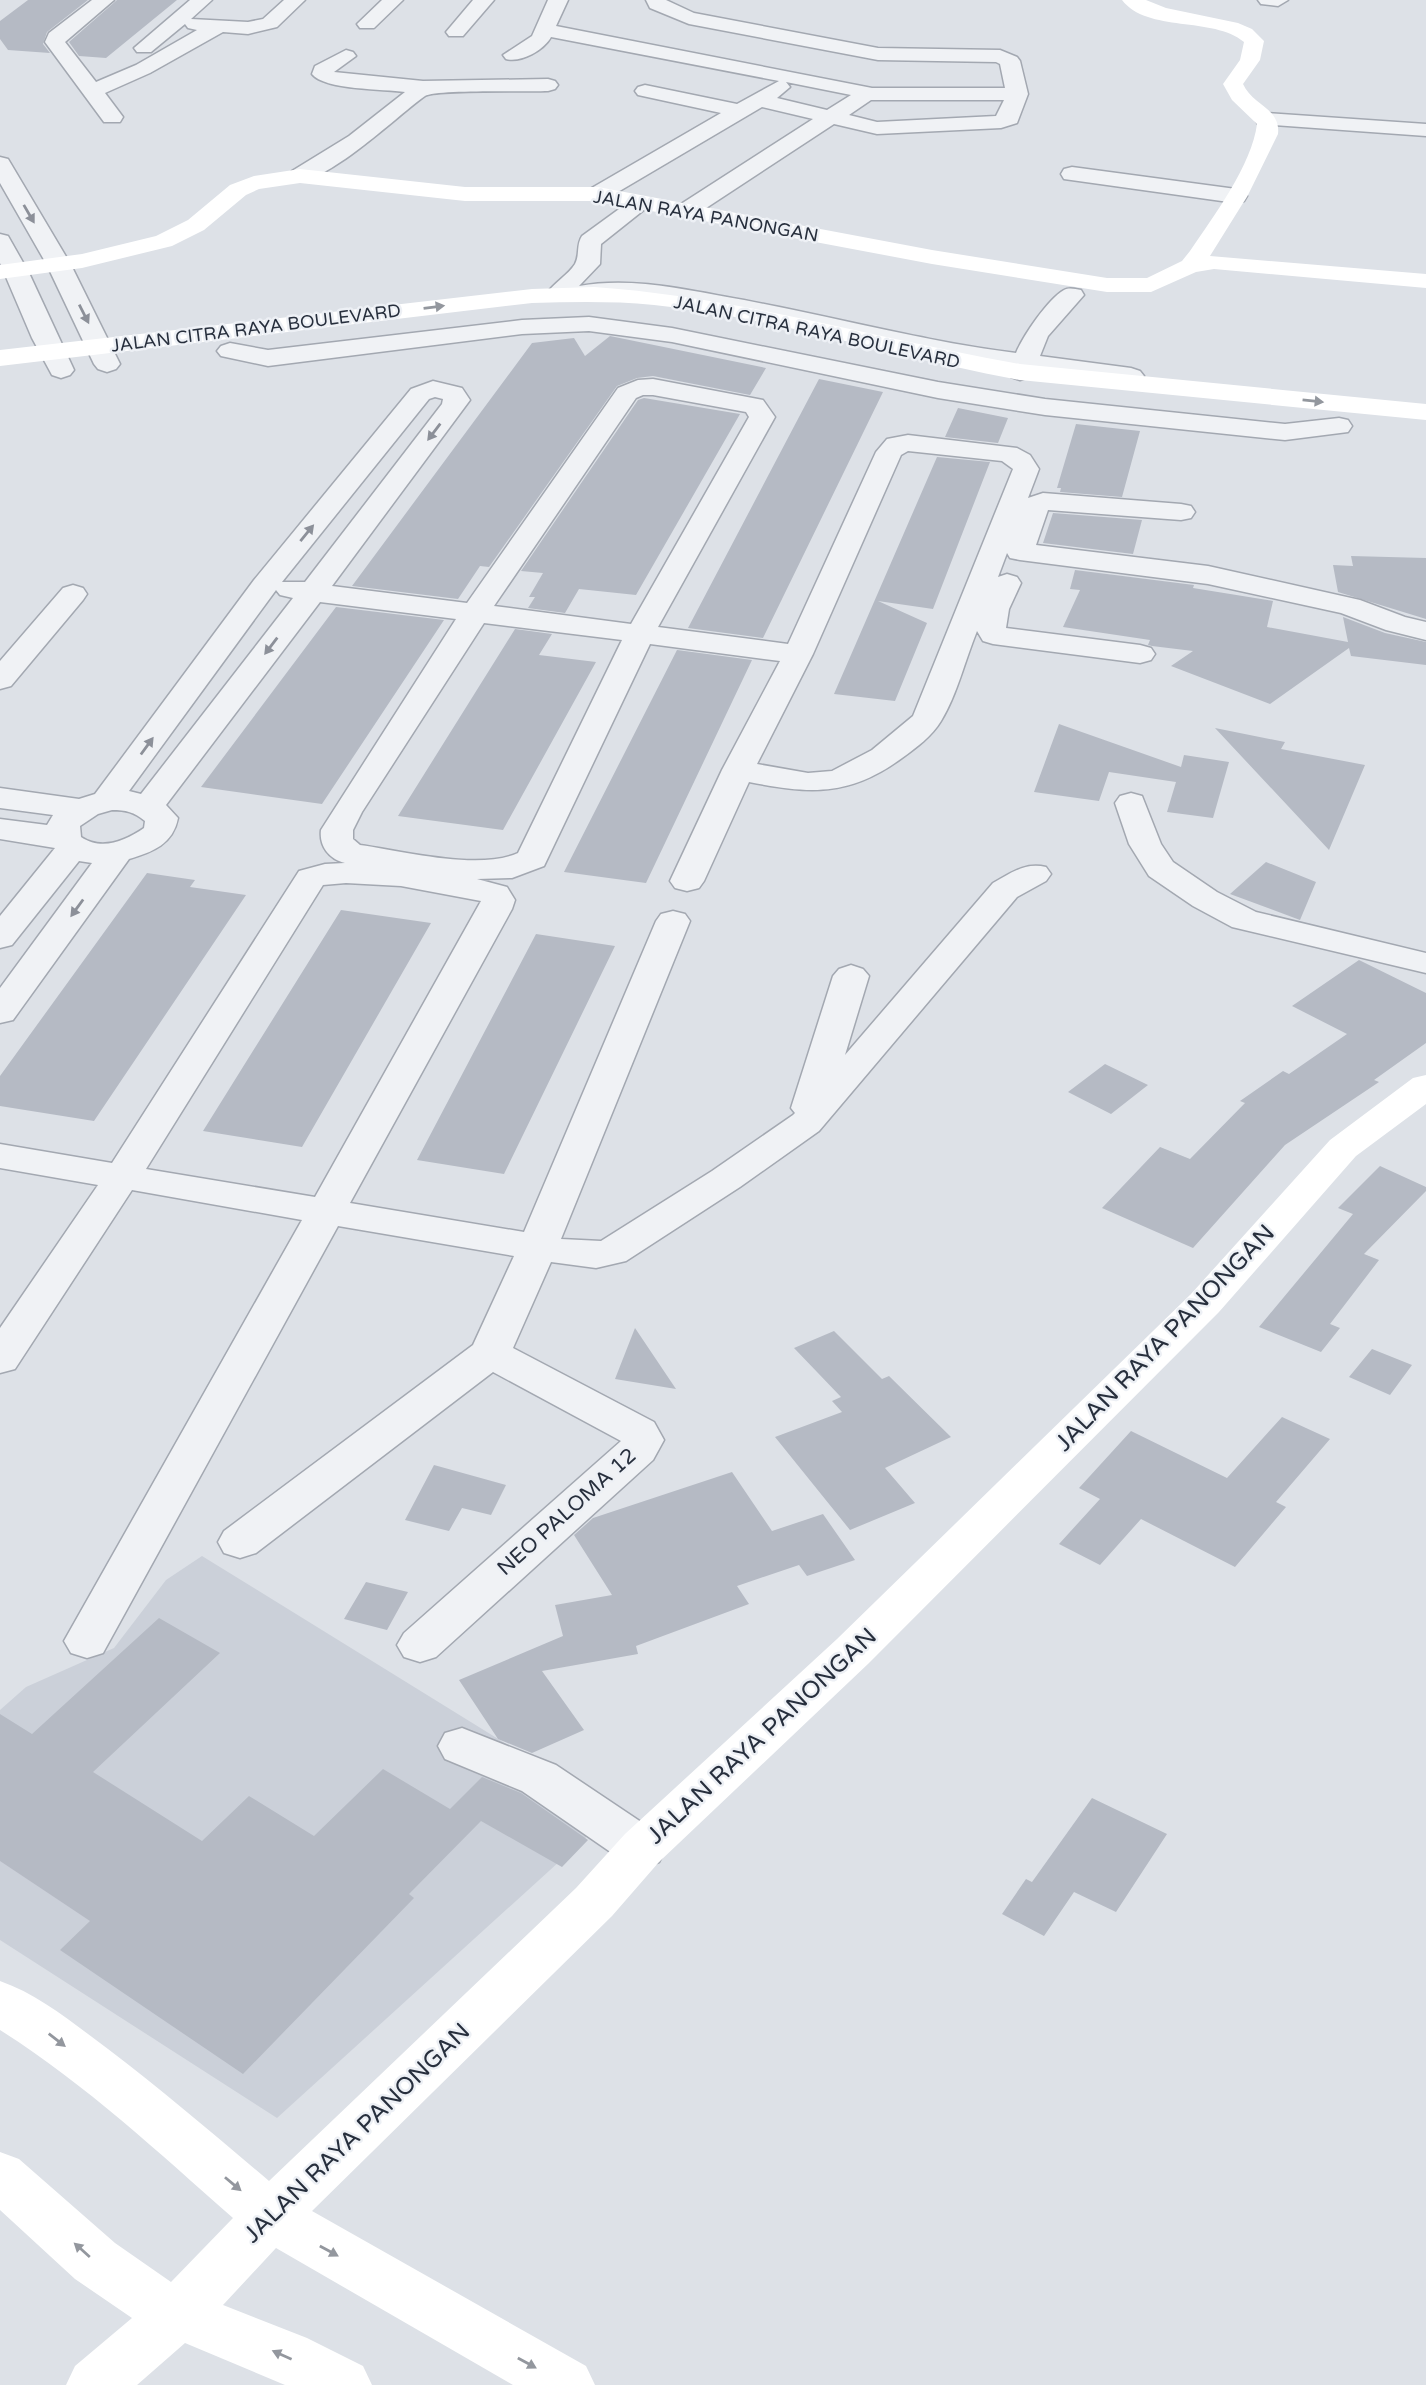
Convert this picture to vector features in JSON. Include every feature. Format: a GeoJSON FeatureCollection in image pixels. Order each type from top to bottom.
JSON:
{"type":"FeatureCollection","features":[{"type":"Feature","properties":{"kind":"street"},"geometry":{"type":"LineString","coordinates":[[104,0],[56,37],[55,42],[113,117]]}},
{"type":"Feature","properties":{"kind":"street"},"geometry":{"type":"LineString","coordinates":[[94,90],[202,0]]}},
{"type":"Feature","properties":{"kind":"street"},"geometry":{"type":"LineString","coordinates":[[176,22],[248,28],[270,23],[295,0]]}},
{"type":"Feature","properties":{"kind":"street"},"geometry":{"type":"LineString","coordinates":[[367,24],[393,0]]}},
{"type":"Feature","properties":{"kind":"street"},"geometry":{"type":"LineString","coordinates":[[456,32],[484,0]]}},
{"type":"Feature","properties":{"kind":"street"},"geometry":{"type":"LineString","coordinates":[[513,55],[540,40],[547,30],[558,0]]}},
{"type":"Feature","properties":{"kind":"street"},"geometry":{"type":"LineString","coordinates":[[645,90],[831,116],[877,128],[985,124],[1009,118],[1017,94],[1010,61],[1000,56],[878,54],[689,18],[669,11],[657,4],[656,0]]}},
{"type":"Feature","properties":{"kind":"street"},"geometry":{"type":"LineString","coordinates":[[1131,0],[1158,13],[1236,29],[1249,34],[1254,41],[1250,60],[1233,84],[1234,92],[1266,119],[1269,127],[1267,140],[1236,197],[1190,266]]}},
{"type":"Feature","properties":{"kind":"street"},"geometry":{"type":"LineString","coordinates":[[1268,0],[1278,0]]}},
{"type":"Feature","properties":{"kind":"street"},"geometry":{"type":"LineString","coordinates":[[94,90],[143,69],[219,26]]}},
{"type":"Feature","properties":{"kind":"street"},"geometry":{"type":"LineString","coordinates":[[547,30],[858,88],[866,94]]}},
{"type":"Feature","properties":{"kind":"street"},"geometry":{"type":"LineString","coordinates":[[830,83],[878,54]]}},
{"type":"Feature","properties":{"kind":"street"},"geometry":{"type":"LineString","coordinates":[[346,56],[322,70],[322,75],[337,79],[423,87],[548,85]]}},
{"type":"Feature","properties":{"kind":"street"},"geometry":{"type":"LineString","coordinates":[[598,194],[797,76]]}},
{"type":"Feature","properties":{"kind":"street"},"geometry":{"type":"LineString","coordinates":[[300,176],[357,141],[423,87]]}},
{"type":"Feature","properties":{"kind":"street"},"geometry":{"type":"LineString","coordinates":[[689,209],[866,94],[1017,94]]}},
{"type":"Feature","properties":{"kind":"street"},"geometry":{"type":"LineString","coordinates":[[1266,119],[1426,130]]}},
{"type":"Feature","properties":{"kind":"street"},"geometry":{"type":"LineString","coordinates":[[0,164],[59,265],[103,355]]}},
{"type":"Feature","properties":{"kind":"street"},"geometry":{"type":"LineString","coordinates":[[1072,174],[1236,197]]}},
{"type":"Feature","properties":{"kind":"street","name":"JALAN RAYA PANONGAN"},"geometry":{"type":"LineString","coordinates":[[9,271],[113,255],[164,241],[196,225],[238,190],[254,183],[300,176],[465,194],[598,194],[689,209],[932,257],[1107,285],[1151,285],[1190,266],[1226,262],[1426,281]]}},
{"type":"Feature","properties":{"kind":"street"},"geometry":{"type":"LineString","coordinates":[[570,293],[588,264],[590,241],[634,209]]}},
{"type":"Feature","properties":{"kind":"street"},"geometry":{"type":"LineString","coordinates":[[0,241],[9,271],[55,361]]}},
{"type":"Feature","properties":{"kind":"street","name":"JALAN CITRA RAYA BOULEVARD"},"geometry":{"type":"LineString","coordinates":[[0,358],[55,361],[570,293],[653,297],[800,322],[962,363],[1426,412]]}},
{"type":"Feature","properties":{"kind":"street"},"geometry":{"type":"LineString","coordinates":[[1022,368],[1037,334],[1072,295]]}},
{"type":"Feature","properties":{"kind":"street","name":"JALAN CITRA RAYA BOULEVARD"},"geometry":{"type":"LineString","coordinates":[[103,355],[230,351],[268,358],[384,339],[521,323],[627,322],[903,376],[1048,400],[1208,418],[1285,432],[1339,426],[1426,434]]}},
{"type":"Feature","properties":{"kind":"street","name":"JALAN CITRA RAYA BOULEVARD"},"geometry":{"type":"LineString","coordinates":[[0,379],[55,361]]}},
{"type":"Feature","properties":{"kind":"street"},"geometry":{"type":"LineString","coordinates":[[653,387],[754,405],[762,417],[640,633],[532,859],[512,868],[464,869],[350,854],[336,842],[337,830],[346,812],[475,613],[627,393],[638,388],[653,387]]}},
{"type":"Feature","properties":{"kind":"street"},"geometry":{"type":"LineString","coordinates":[[0,938],[68,843],[64,823],[93,805],[264,586],[420,394],[433,389],[453,393],[457,400],[454,406],[149,806]]}},
{"type":"Feature","properties":{"kind":"street"},"geometry":{"type":"LineString","coordinates":[[687,881],[738,770],[798,654],[889,452],[895,445],[908,443],[1008,454],[1021,461],[1026,469],[932,707],[927,719],[911,738],[871,763],[831,781],[808,781],[738,770]]}},
{"type":"Feature","properties":{"kind":"street"},"geometry":{"type":"LineString","coordinates":[[1140,654],[993,635],[990,629],[991,620],[1020,552],[1034,506],[1043,501],[1181,512]]}},
{"type":"Feature","properties":{"kind":"street"},"geometry":{"type":"LineString","coordinates":[[1020,552],[1208,575],[1350,606],[1395,624],[1426,631]]}},
{"type":"Feature","properties":{"kind":"street"},"geometry":{"type":"LineString","coordinates":[[264,586],[798,654]]}},
{"type":"Feature","properties":{"kind":"street"},"geometry":{"type":"LineString","coordinates":[[0,680],[73,594]]}},
{"type":"Feature","properties":{"kind":"street"},"geometry":{"type":"LineString","coordinates":[[0,798],[93,805],[130,800],[149,806],[162,818],[159,832],[143,845],[117,853],[92,853],[68,843],[0,829]]}},
{"type":"Feature","properties":{"kind":"street"},"geometry":{"type":"LineString","coordinates":[[1131,803],[1145,844],[1161,869],[1205,899],[1244,920],[1426,963]]}},
{"type":"Feature","properties":{"kind":"street"},"geometry":{"type":"LineString","coordinates":[[0,1012],[117,853]]}},
{"type":"Feature","properties":{"kind":"street"},"geometry":{"type":"LineString","coordinates":[[0,1359],[122,1177],[311,878],[319,873],[334,871],[375,873],[495,894],[498,900],[495,909],[329,1212],[87,1641]]}},
{"type":"Feature","properties":{"kind":"street"},"geometry":{"type":"LineString","coordinates":[[0,1156],[537,1247],[596,1255],[612,1252],[726,1179],[806,1123],[1005,890],[1034,874]]}},
{"type":"Feature","properties":{"kind":"street"},"geometry":{"type":"LineString","coordinates":[[240,1542],[490,1353],[673,921]]}},
{"type":"Feature","properties":{"kind":"street"},"geometry":{"type":"LineString","coordinates":[[806,1123],[852,976]]}},
{"type":"Feature","properties":{"kind":"street","name":"JALAN RAYA PANONGAN"},"geometry":{"type":"LineString","coordinates":[[95,2385],[178,2314],[270,2216],[594,1902],[642,1848],[853,1651],[1205,1303],[1343,1149],[1426,1086]]}},
{"type":"Feature","properties":{"kind":"street","name":"NEO PALOMA 12"},"geometry":{"type":"LineString","coordinates":[[420,1645],[639,1450],[643,1440],[639,1432],[490,1353]]}},
{"type":"Feature","properties":{"kind":"street"},"geometry":{"type":"LineString","coordinates":[[462,1746],[539,1778],[642,1848]]}},
{"type":"Feature","properties":{"kind":"street"},"geometry":{"type":"LineString","coordinates":[[0,2003],[48,2033],[150,2112],[270,2216],[566,2385]]}},
{"type":"Feature","properties":{"kind":"street"},"geometry":{"type":"LineString","coordinates":[[0,2176],[95,2261],[139,2292],[178,2314],[287,2357],[343,2385]]}},
{"type":"Feature","properties":{"kind":"shaded area"},"geometry":{"type":"Polygon","coordinates":[[[202,1556],[615,1811],[277,2118],[0,1940],[0,1710],[26,1687],[114,1648],[166,1580],[202,1556]]]}},
{"type":"Feature","properties":{"kind":"building"},"geometry":{"type":"Polygon","coordinates":[[[28,0],[88,0],[47,32],[43,44],[50,53],[8,50],[0,39],[0,21],[28,0]]]}},
{"type":"Feature","properties":{"kind":"building"},"geometry":{"type":"Polygon","coordinates":[[[117,0],[177,0],[106,58],[79,56],[69,42],[117,0]]]}},
{"type":"Feature","properties":{"kind":"building"},"geometry":{"type":"Polygon","coordinates":[[[610,336],[766,368],[750,395],[653,376],[637,378],[617,386],[489,567],[480,566],[458,599],[352,586],[532,343],[574,338],[585,356],[610,336]]]}},
{"type":"Feature","properties":{"kind":"building"},"geometry":{"type":"Polygon","coordinates":[[[819,379],[883,392],[763,638],[688,628],[819,379]]]}},
{"type":"Feature","properties":{"kind":"building"},"geometry":{"type":"Polygon","coordinates":[[[644,398],[740,414],[636,595],[579,589],[565,613],[528,608],[535,597],[529,597],[543,573],[521,571],[638,400],[644,398]]]}},
{"type":"Feature","properties":{"kind":"building"},"geometry":{"type":"Polygon","coordinates":[[[958,408],[1008,418],[998,443],[945,437],[958,408]]]}},
{"type":"Feature","properties":{"kind":"building"},"geometry":{"type":"Polygon","coordinates":[[[1076,424],[1140,431],[1122,497],[1060,492],[1061,488],[1057,488],[1076,424]]]}},
{"type":"Feature","properties":{"kind":"building"},"geometry":{"type":"Polygon","coordinates":[[[937,457],[990,462],[933,609],[878,601],[927,623],[895,701],[834,694],[937,457]]]}},
{"type":"Feature","properties":{"kind":"building"},"geometry":{"type":"Polygon","coordinates":[[[1053,513],[1142,520],[1133,554],[1043,543],[1053,513]]]}},
{"type":"Feature","properties":{"kind":"building"},"geometry":{"type":"Polygon","coordinates":[[[1351,556],[1426,558],[1426,619],[1338,592],[1333,565],[1353,566],[1351,556]]]}},
{"type":"Feature","properties":{"kind":"building"},"geometry":{"type":"Polygon","coordinates":[[[1075,570],[1194,585],[1193,588],[1273,601],[1267,627],[1348,642],[1343,617],[1385,633],[1426,642],[1426,665],[1351,656],[1349,648],[1270,704],[1171,666],[1193,651],[1148,645],[1150,640],[1063,627],[1080,590],[1070,589],[1075,570]]]}},
{"type":"Feature","properties":{"kind":"building"},"geometry":{"type":"Polygon","coordinates":[[[336,607],[444,620],[322,804],[201,787],[336,607]]]}},
{"type":"Feature","properties":{"kind":"building"},"geometry":{"type":"Polygon","coordinates":[[[515,629],[552,634],[539,655],[596,662],[503,830],[398,816],[515,629]]]}},
{"type":"Feature","properties":{"kind":"building"},"geometry":{"type":"Polygon","coordinates":[[[677,650],[752,660],[646,883],[564,872],[677,650]]]}},
{"type":"Feature","properties":{"kind":"building"},"geometry":{"type":"Polygon","coordinates":[[[1059,724],[1181,767],[1184,755],[1229,762],[1213,818],[1167,812],[1176,782],[1109,772],[1099,801],[1034,792],[1059,724]]]}},
{"type":"Feature","properties":{"kind":"building"},"geometry":{"type":"Polygon","coordinates":[[[1215,728],[1285,742],[1281,749],[1365,765],[1329,850],[1215,728]]]}},
{"type":"Feature","properties":{"kind":"building"},"geometry":{"type":"Polygon","coordinates":[[[1266,862],[1316,882],[1300,920],[1230,894],[1266,862]]]}},
{"type":"Feature","properties":{"kind":"building"},"geometry":{"type":"Polygon","coordinates":[[[147,873],[195,880],[190,887],[246,895],[94,1121],[0,1106],[0,1076],[147,873]]]}},
{"type":"Feature","properties":{"kind":"building"},"geometry":{"type":"Polygon","coordinates":[[[341,910],[431,923],[302,1147],[203,1131],[341,910]]]}},
{"type":"Feature","properties":{"kind":"building"},"geometry":{"type":"Polygon","coordinates":[[[536,934],[615,946],[504,1174],[417,1160],[536,934]]]}},
{"type":"Feature","properties":{"kind":"building"},"geometry":{"type":"Polygon","coordinates":[[[1359,960],[1426,993],[1426,1043],[1374,1080],[1379,1082],[1285,1145],[1193,1248],[1102,1208],[1160,1147],[1190,1159],[1245,1103],[1240,1101],[1283,1071],[1289,1074],[1347,1034],[1292,1006],[1359,960]]]}},
{"type":"Feature","properties":{"kind":"building"},"geometry":{"type":"Polygon","coordinates":[[[1105,1064],[1148,1085],[1111,1114],[1068,1092],[1105,1064]]]}},
{"type":"Feature","properties":{"kind":"building"},"geometry":{"type":"Polygon","coordinates":[[[1380,1166],[1426,1187],[1426,1191],[1364,1254],[1379,1260],[1330,1324],[1340,1328],[1321,1352],[1259,1327],[1353,1214],[1338,1208],[1380,1166]]]}},
{"type":"Feature","properties":{"kind":"building"},"geometry":{"type":"Polygon","coordinates":[[[635,1328],[676,1389],[615,1379],[635,1328]]]}},
{"type":"Feature","properties":{"kind":"building"},"geometry":{"type":"Polygon","coordinates":[[[834,1331],[882,1379],[889,1376],[951,1437],[885,1468],[915,1503],[850,1530],[775,1437],[842,1412],[832,1401],[841,1397],[794,1348],[834,1331]]]}},
{"type":"Feature","properties":{"kind":"building"},"geometry":{"type":"Polygon","coordinates":[[[1372,1349],[1412,1365],[1390,1395],[1349,1377],[1372,1349]]]}},
{"type":"Feature","properties":{"kind":"building"},"geometry":{"type":"Polygon","coordinates":[[[1282,1417],[1330,1439],[1276,1502],[1286,1507],[1235,1567],[1141,1519],[1100,1565],[1059,1544],[1100,1499],[1079,1488],[1131,1431],[1227,1478],[1282,1417]]]}},
{"type":"Feature","properties":{"kind":"building"},"geometry":{"type":"Polygon","coordinates":[[[434,1465],[506,1485],[491,1515],[462,1508],[449,1531],[405,1520],[434,1465]]]}},
{"type":"Feature","properties":{"kind":"building"},"geometry":{"type":"Polygon","coordinates":[[[732,1472],[772,1531],[823,1514],[855,1560],[807,1576],[799,1565],[737,1586],[749,1604],[636,1646],[638,1654],[542,1671],[584,1730],[532,1753],[498,1739],[459,1680],[563,1636],[555,1605],[612,1595],[574,1535],[593,1518],[732,1472]]]}},
{"type":"Feature","properties":{"kind":"building"},"geometry":{"type":"Polygon","coordinates":[[[366,1582],[408,1592],[387,1630],[344,1619],[366,1582]]]}},
{"type":"Feature","properties":{"kind":"building"},"geometry":{"type":"Polygon","coordinates":[[[159,1618],[220,1653],[93,1772],[202,1841],[249,1796],[314,1836],[383,1769],[450,1809],[482,1777],[521,1793],[588,1840],[562,1867],[481,1821],[409,1894],[414,1898],[243,2074],[60,1950],[90,1921],[0,1861],[0,1714],[32,1734],[159,1618]]]}},
{"type":"Feature","properties":{"kind":"building"},"geometry":{"type":"Polygon","coordinates":[[[1092,1798],[1167,1834],[1116,1912],[1074,1892],[1044,1936],[1002,1914],[1026,1879],[1032,1882],[1092,1798]]]}}]}
